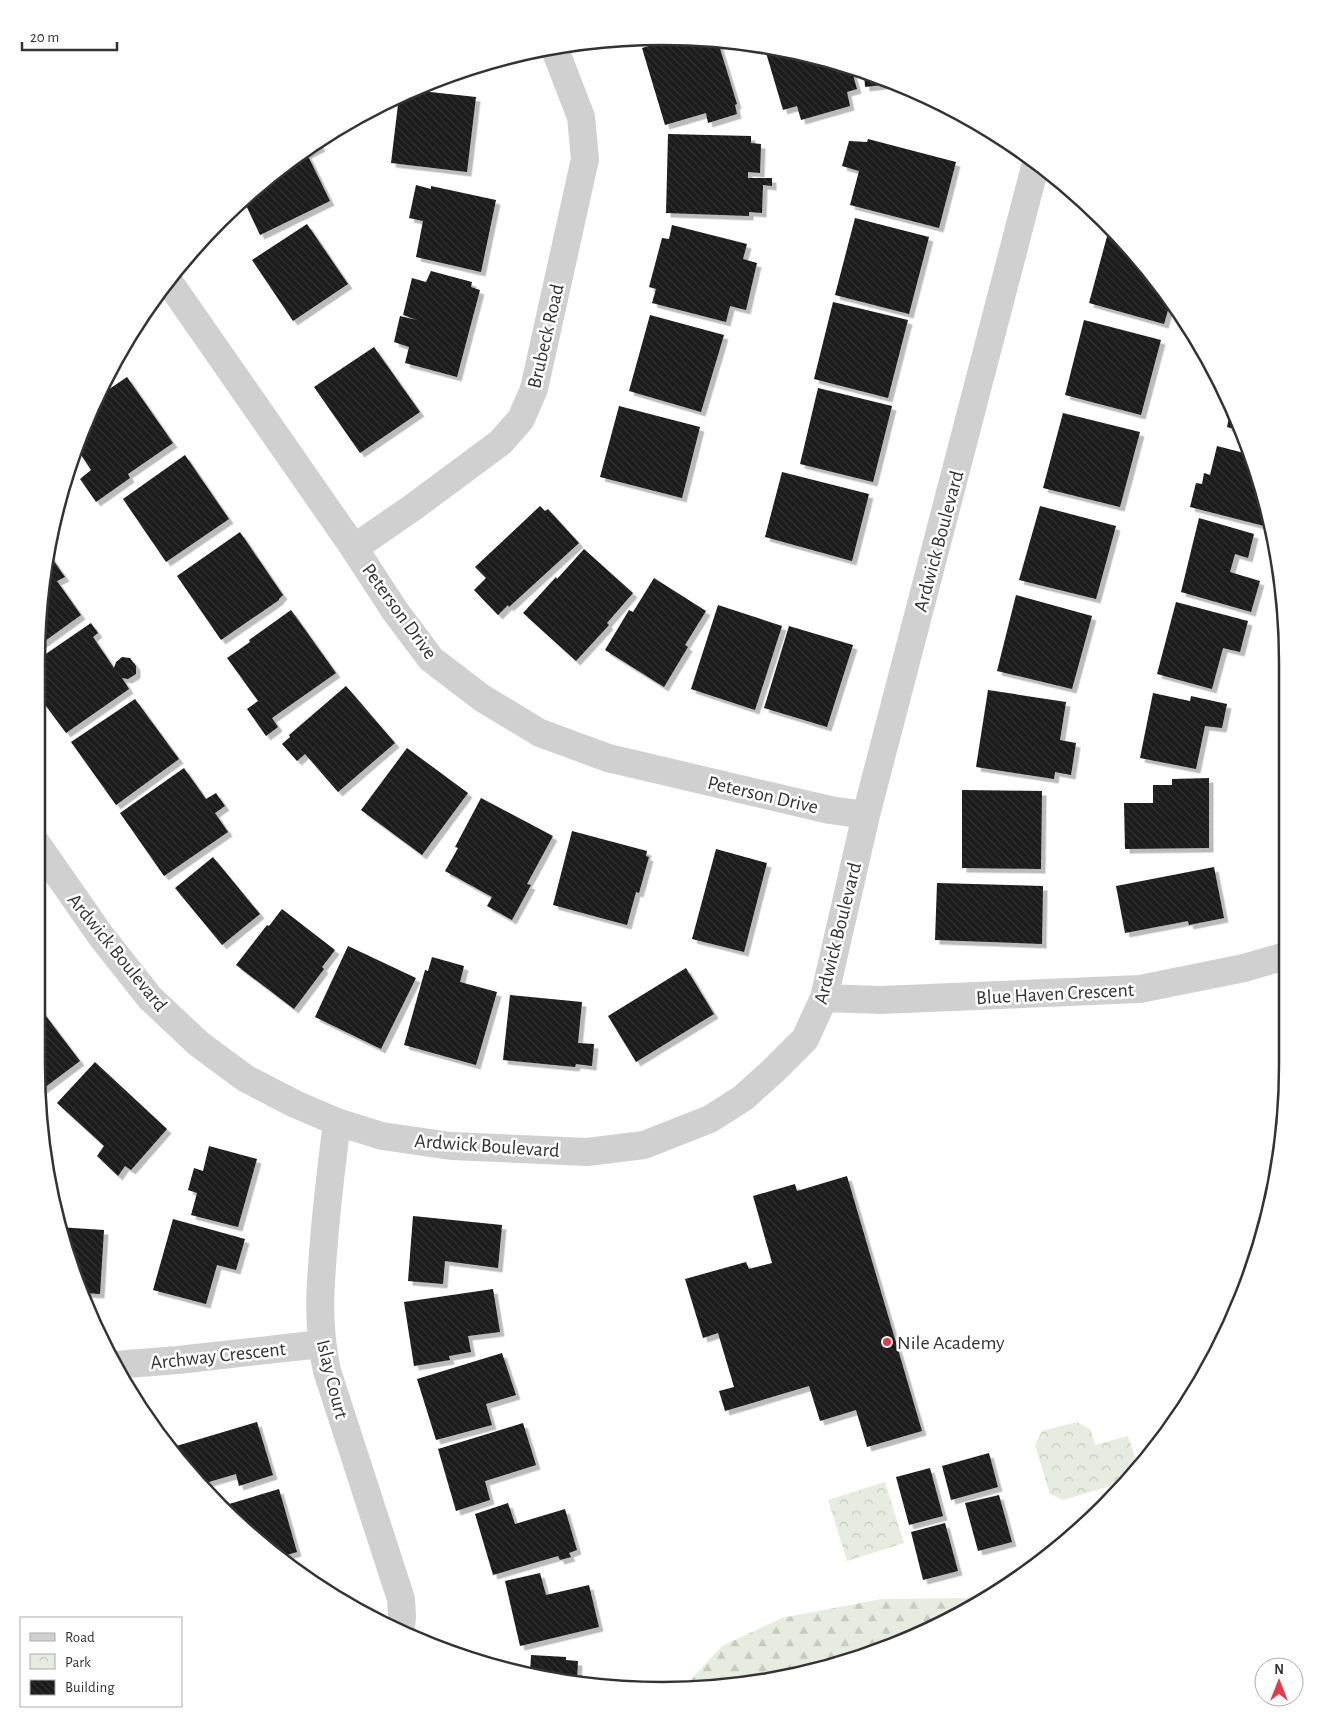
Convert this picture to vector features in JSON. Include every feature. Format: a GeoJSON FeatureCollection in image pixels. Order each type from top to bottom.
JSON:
{"type":"FeatureCollection","features":[{"type":"Feature","properties":{"kind":"street","name":"Brubeck Road"},"geometry":{"type":"LineString","coordinates":[[354,548],[501,442],[522,419],[534,389],[585,159],[581,117],[557,54]]}},
{"type":"Feature","properties":{"kind":"street","name":"Ardwick Boulevard"},"geometry":{"type":"LineString","coordinates":[[45,856],[101,936],[150,998],[199,1044],[245,1078],[295,1104],[336,1122],[382,1136],[451,1146],[587,1152],[644,1145],[710,1119],[743,1098],[804,1039],[824,998],[866,815],[1034,170]]}},
{"type":"Feature","properties":{"kind":"street","name":"Peterson Drive"},"geometry":{"type":"LineString","coordinates":[[172,287],[354,548],[395,611],[432,659],[482,698],[540,733],[608,758],[830,810],[866,815]]}},
{"type":"Feature","properties":{"kind":"street","name":"Blue Haven Crescent"},"geometry":{"type":"LineString","coordinates":[[824,998],[891,1000],[1140,990],[1244,968],[1279,958]]}},
{"type":"Feature","properties":{"kind":"street","name":"Islay Court"},"geometry":{"type":"LineString","coordinates":[[336,1122],[321,1276],[319,1311],[321,1344],[327,1371],[401,1599],[401,1624]]}},
{"type":"Feature","properties":{"kind":"street","name":"Archway Crescent"},"geometry":{"type":"LineString","coordinates":[[123,1364],[321,1344]]}},
{"type":"Feature","properties":{"kind":"green space"},"geometry":{"type":"Polygon","coordinates":[[[1077,1422],[1091,1430],[1095,1445],[1128,1436],[1136,1460],[1113,1485],[1063,1500],[1050,1494],[1035,1445],[1042,1431],[1077,1422]]]}},
{"type":"Feature","properties":{"kind":"green space"},"geometry":{"type":"Polygon","coordinates":[[[885,1482],[904,1543],[847,1561],[828,1500],[885,1482]]]}},
{"type":"Feature","properties":{"kind":"green space"},"geometry":{"type":"Polygon","coordinates":[[[976,1595],[935,1618],[898,1635],[822,1661],[743,1677],[689,1681],[722,1646],[782,1618],[881,1599],[966,1598],[976,1595]]]}},
{"type":"Feature","properties":{"kind":"building"},"geometry":{"type":"Polygon","coordinates":[[[662,45],[720,48],[737,104],[735,105],[737,114],[708,123],[706,113],[665,125],[642,48],[662,45]]]}},
{"type":"Feature","properties":{"kind":"building"},"geometry":{"type":"Polygon","coordinates":[[[766,54],[822,66],[853,76],[857,89],[847,92],[850,106],[801,120],[797,106],[783,110],[766,54]]]}},
{"type":"Feature","properties":{"kind":"building"},"geometry":{"type":"Polygon","coordinates":[[[865,80],[880,85],[865,87],[865,80]]]}},
{"type":"Feature","properties":{"kind":"building"},"geometry":{"type":"Polygon","coordinates":[[[427,92],[476,97],[467,172],[391,163],[398,105],[427,92]]]}},
{"type":"Feature","properties":{"kind":"building"},"geometry":{"type":"Polygon","coordinates":[[[668,134],[751,136],[751,143],[761,144],[760,173],[748,172],[748,178],[772,178],[772,186],[763,185],[762,213],[749,212],[749,216],[666,213],[668,134]]]}},
{"type":"Feature","properties":{"kind":"building"},"geometry":{"type":"Polygon","coordinates":[[[868,139],[956,162],[939,228],[850,205],[859,171],[842,166],[849,141],[867,142],[868,139]]]}},
{"type":"Feature","properties":{"kind":"building"},"geometry":{"type":"Polygon","coordinates":[[[308,157],[330,201],[260,235],[246,206],[308,157]]]}},
{"type":"Feature","properties":{"kind":"building"},"geometry":{"type":"Polygon","coordinates":[[[416,185],[431,189],[431,186],[496,200],[481,272],[416,257],[423,221],[409,218],[416,185]]]}},
{"type":"Feature","properties":{"kind":"building"},"geometry":{"type":"Polygon","coordinates":[[[855,218],[929,237],[909,314],[835,295],[855,218]]]}},
{"type":"Feature","properties":{"kind":"building"},"geometry":{"type":"Polygon","coordinates":[[[307,224],[348,284],[293,321],[252,260],[307,224]]]}},
{"type":"Feature","properties":{"kind":"building"},"geometry":{"type":"Polygon","coordinates":[[[672,225],[747,244],[743,259],[757,263],[746,310],[730,306],[726,322],[652,303],[656,289],[649,287],[662,238],[669,239],[672,225]]]}},
{"type":"Feature","properties":{"kind":"building"},"geometry":{"type":"Polygon","coordinates":[[[1107,236],[1126,255],[1168,310],[1164,324],[1089,303],[1107,236]]]}},
{"type":"Feature","properties":{"kind":"building"},"geometry":{"type":"Polygon","coordinates":[[[431,271],[472,282],[471,287],[480,290],[457,377],[405,363],[409,347],[394,342],[400,316],[417,320],[403,315],[412,278],[426,282],[431,271]]]}},
{"type":"Feature","properties":{"kind":"building"},"geometry":{"type":"Polygon","coordinates":[[[833,302],[908,320],[888,398],[814,379],[833,302]]]}},
{"type":"Feature","properties":{"kind":"building"},"geometry":{"type":"Polygon","coordinates":[[[650,315],[724,335],[701,412],[629,391],[650,315]]]}},
{"type":"Feature","properties":{"kind":"building"},"geometry":{"type":"Polygon","coordinates":[[[1084,320],[1161,340],[1141,415],[1065,395],[1084,320]]]}},
{"type":"Feature","properties":{"kind":"building"},"geometry":{"type":"Polygon","coordinates":[[[374,347],[420,412],[360,453],[314,387],[374,347]]]}},
{"type":"Feature","properties":{"kind":"building"},"geometry":{"type":"Polygon","coordinates":[[[127,377],[173,443],[128,474],[130,478],[96,502],[80,479],[91,470],[81,455],[109,389],[127,377]]]}},
{"type":"Feature","properties":{"kind":"building"},"geometry":{"type":"Polygon","coordinates":[[[818,388],[892,406],[873,482],[800,464],[818,388]]]}},
{"type":"Feature","properties":{"kind":"building"},"geometry":{"type":"Polygon","coordinates":[[[619,406],[700,427],[682,498],[600,477],[619,406]]]}},
{"type":"Feature","properties":{"kind":"building"},"geometry":{"type":"Polygon","coordinates":[[[1063,413],[1140,432],[1120,507],[1043,488],[1063,413]]]}},
{"type":"Feature","properties":{"kind":"building"},"geometry":{"type":"Polygon","coordinates":[[[1229,419],[1233,429],[1227,427],[1229,419]]]}},
{"type":"Feature","properties":{"kind":"building"},"geometry":{"type":"Polygon","coordinates":[[[1217,446],[1242,452],[1258,502],[1263,526],[1190,507],[1196,483],[1202,484],[1204,473],[1210,475],[1217,446]]]}},
{"type":"Feature","properties":{"kind":"building"},"geometry":{"type":"Polygon","coordinates":[[[185,455],[229,519],[166,562],[123,499],[185,455]]]}},
{"type":"Feature","properties":{"kind":"building"},"geometry":{"type":"Polygon","coordinates":[[[782,472],[869,494],[852,561],[765,537],[782,472]]]}},
{"type":"Feature","properties":{"kind":"building"},"geometry":{"type":"Polygon","coordinates":[[[540,506],[545,511],[548,509],[579,543],[498,615],[474,590],[486,578],[475,567],[540,506]]]}},
{"type":"Feature","properties":{"kind":"building"},"geometry":{"type":"Polygon","coordinates":[[[1040,506],[1116,526],[1096,599],[1019,580],[1040,506]]]}},
{"type":"Feature","properties":{"kind":"building"},"geometry":{"type":"Polygon","coordinates":[[[1199,518],[1254,534],[1248,558],[1235,554],[1230,572],[1260,581],[1251,612],[1181,592],[1199,518]]]}},
{"type":"Feature","properties":{"kind":"building"},"geometry":{"type":"Polygon","coordinates":[[[240,532],[283,595],[279,600],[221,640],[177,576],[240,532]]]}},
{"type":"Feature","properties":{"kind":"building"},"geometry":{"type":"Polygon","coordinates":[[[584,549],[633,593],[607,623],[609,625],[576,661],[523,613],[584,549]]]}},
{"type":"Feature","properties":{"kind":"building"},"geometry":{"type":"Polygon","coordinates":[[[54,561],[65,577],[57,581],[81,615],[46,641],[50,581],[54,561]]]}},
{"type":"Feature","properties":{"kind":"building"},"geometry":{"type":"Polygon","coordinates":[[[654,578],[706,611],[685,645],[688,647],[664,687],[605,650],[629,610],[633,612],[654,578]]]}},
{"type":"Feature","properties":{"kind":"building"},"geometry":{"type":"Polygon","coordinates":[[[1016,595],[1092,616],[1072,689],[997,671],[1016,595]]]}},
{"type":"Feature","properties":{"kind":"building"},"geometry":{"type":"Polygon","coordinates":[[[1176,602],[1248,621],[1240,652],[1223,648],[1212,689],[1157,674],[1176,602]]]}},
{"type":"Feature","properties":{"kind":"building"},"geometry":{"type":"Polygon","coordinates":[[[718,605],[782,626],[755,710],[691,689],[718,605]]]}},
{"type":"Feature","properties":{"kind":"building"},"geometry":{"type":"Polygon","coordinates":[[[291,610],[336,673],[272,718],[278,727],[266,736],[247,709],[258,701],[227,658],[291,610]]]}},
{"type":"Feature","properties":{"kind":"building"},"geometry":{"type":"Polygon","coordinates":[[[91,623],[98,633],[93,637],[114,668],[116,662],[122,657],[130,658],[136,666],[136,674],[128,679],[122,678],[129,689],[66,733],[45,705],[45,654],[91,623]]]}},
{"type":"Feature","properties":{"kind":"building"},"geometry":{"type":"Polygon","coordinates":[[[789,626],[853,645],[827,727],[764,708],[789,626]]]}},
{"type":"Feature","properties":{"kind":"building"},"geometry":{"type":"Polygon","coordinates":[[[346,686],[395,743],[338,792],[305,754],[297,761],[282,744],[290,737],[289,735],[346,686]]]}},
{"type":"Feature","properties":{"kind":"building"},"geometry":{"type":"Polygon","coordinates":[[[988,690],[1066,702],[1060,740],[1076,743],[1071,775],[1055,772],[1054,779],[976,767],[988,690]]]}},
{"type":"Feature","properties":{"kind":"building"},"geometry":{"type":"Polygon","coordinates":[[[1153,693],[1190,701],[1191,696],[1227,704],[1222,728],[1205,726],[1196,769],[1140,758],[1153,693]]]}},
{"type":"Feature","properties":{"kind":"building"},"geometry":{"type":"Polygon","coordinates":[[[135,699],[179,759],[116,805],[71,742],[135,699]]]}},
{"type":"Feature","properties":{"kind":"building"},"geometry":{"type":"Polygon","coordinates":[[[407,748],[468,793],[422,855],[361,810],[407,748]]]}},
{"type":"Feature","properties":{"kind":"building"},"geometry":{"type":"Polygon","coordinates":[[[184,768],[206,799],[216,793],[225,806],[215,813],[228,832],[164,876],[120,813],[184,768]]]}},
{"type":"Feature","properties":{"kind":"building"},"geometry":{"type":"Polygon","coordinates":[[[1209,778],[1209,848],[1125,849],[1124,803],[1153,803],[1153,785],[1172,785],[1172,779],[1209,778]]]}},
{"type":"Feature","properties":{"kind":"building"},"geometry":{"type":"Polygon","coordinates":[[[962,790],[1042,791],[1041,869],[962,868],[962,790]]]}},
{"type":"Feature","properties":{"kind":"building"},"geometry":{"type":"Polygon","coordinates":[[[481,798],[553,836],[527,884],[531,885],[512,920],[487,906],[492,897],[445,871],[458,848],[455,847],[481,798]]]}},
{"type":"Feature","properties":{"kind":"building"},"geometry":{"type":"Polygon","coordinates":[[[572,831],[647,851],[646,856],[649,857],[639,893],[636,892],[627,925],[553,905],[572,831]]]}},
{"type":"Feature","properties":{"kind":"building"},"geometry":{"type":"Polygon","coordinates":[[[716,849],[767,863],[744,952],[692,939],[716,849]]]}},
{"type":"Feature","properties":{"kind":"building"},"geometry":{"type":"Polygon","coordinates":[[[213,857],[260,914],[222,945],[175,888],[213,857]]]}},
{"type":"Feature","properties":{"kind":"building"},"geometry":{"type":"Polygon","coordinates":[[[1214,867],[1224,918],[1189,925],[1188,921],[1125,933],[1116,886],[1214,867]]]}},
{"type":"Feature","properties":{"kind":"building"},"geometry":{"type":"Polygon","coordinates":[[[937,883],[1043,886],[1042,944],[935,940],[937,883]]]}},
{"type":"Feature","properties":{"kind":"building"},"geometry":{"type":"Polygon","coordinates":[[[282,909],[335,950],[322,967],[324,969],[294,1009],[236,965],[282,909]]]}},
{"type":"Feature","properties":{"kind":"building"},"geometry":{"type":"Polygon","coordinates":[[[348,946],[416,978],[381,1049],[315,1017],[348,946]]]}},
{"type":"Feature","properties":{"kind":"building"},"geometry":{"type":"Polygon","coordinates":[[[432,957],[464,966],[460,982],[497,992],[476,1065],[404,1045],[425,970],[428,971],[432,957]]]}},
{"type":"Feature","properties":{"kind":"building"},"geometry":{"type":"Polygon","coordinates":[[[686,968],[714,1014],[636,1062],[608,1016],[686,968]]]}},
{"type":"Feature","properties":{"kind":"building"},"geometry":{"type":"Polygon","coordinates":[[[510,995],[582,1002],[578,1043],[594,1044],[592,1066],[576,1064],[575,1067],[503,1060],[510,995]]]}},
{"type":"Feature","properties":{"kind":"building"},"geometry":{"type":"Polygon","coordinates":[[[45,1015],[80,1061],[46,1087],[45,1015]]]}},
{"type":"Feature","properties":{"kind":"building"},"geometry":{"type":"Polygon","coordinates":[[[95,1062],[167,1129],[131,1170],[125,1166],[118,1176],[97,1156],[104,1146],[57,1103],[95,1062]]]}},
{"type":"Feature","properties":{"kind":"building"},"geometry":{"type":"Polygon","coordinates":[[[209,1146],[257,1159],[238,1227],[191,1215],[197,1193],[188,1190],[194,1168],[203,1171],[209,1146]]]}},
{"type":"Feature","properties":{"kind":"building"},"geometry":{"type":"Polygon","coordinates":[[[847,1176],[922,1431],[867,1447],[856,1410],[820,1421],[809,1386],[725,1411],[719,1391],[734,1387],[718,1333],[703,1338],[685,1279],[746,1262],[749,1269],[772,1263],[753,1196],[795,1184],[797,1191],[847,1176]]]}},
{"type":"Feature","properties":{"kind":"building"},"geometry":{"type":"Polygon","coordinates":[[[413,1216],[502,1225],[498,1268],[445,1261],[443,1284],[408,1281],[413,1216]]]}},
{"type":"Feature","properties":{"kind":"building"},"geometry":{"type":"Polygon","coordinates":[[[173,1219],[245,1239],[236,1270],[217,1265],[206,1304],[153,1290],[173,1219]]]}},
{"type":"Feature","properties":{"kind":"building"},"geometry":{"type":"Polygon","coordinates":[[[67,1228],[104,1230],[100,1294],[89,1293],[67,1228]]]}},
{"type":"Feature","properties":{"kind":"building"},"geometry":{"type":"Polygon","coordinates":[[[493,1289],[500,1332],[468,1336],[471,1352],[449,1356],[450,1360],[414,1366],[404,1302],[493,1289]]]}},
{"type":"Feature","properties":{"kind":"building"},"geometry":{"type":"Polygon","coordinates":[[[502,1353],[516,1395],[486,1404],[492,1425],[436,1440],[417,1379],[502,1353]]]}},
{"type":"Feature","properties":{"kind":"building"},"geometry":{"type":"Polygon","coordinates":[[[257,1422],[273,1475],[239,1486],[236,1474],[208,1482],[177,1446],[257,1422]]]}},
{"type":"Feature","properties":{"kind":"building"},"geometry":{"type":"Polygon","coordinates":[[[523,1423],[536,1465],[485,1481],[490,1500],[456,1511],[438,1449],[523,1423]]]}},
{"type":"Feature","properties":{"kind":"building"},"geometry":{"type":"Polygon","coordinates":[[[989,1453],[998,1487],[951,1500],[942,1466],[989,1453]]]}},
{"type":"Feature","properties":{"kind":"building"},"geometry":{"type":"Polygon","coordinates":[[[930,1468],[943,1516],[909,1525],[896,1477],[930,1468]]]}},
{"type":"Feature","properties":{"kind":"building"},"geometry":{"type":"Polygon","coordinates":[[[279,1489],[297,1552],[287,1555],[255,1529],[229,1504],[279,1489]]]}},
{"type":"Feature","properties":{"kind":"building"},"geometry":{"type":"Polygon","coordinates":[[[999,1495],[1012,1542],[978,1551],[965,1503],[999,1495]]]}},
{"type":"Feature","properties":{"kind":"building"},"geometry":{"type":"Polygon","coordinates":[[[508,1503],[515,1524],[565,1509],[577,1550],[569,1553],[571,1557],[560,1560],[558,1556],[493,1575],[475,1514],[508,1503]]]}},
{"type":"Feature","properties":{"kind":"building"},"geometry":{"type":"Polygon","coordinates":[[[945,1523],[958,1571],[923,1580],[911,1532],[945,1523]]]}},
{"type":"Feature","properties":{"kind":"building"},"geometry":{"type":"Polygon","coordinates":[[[540,1573],[546,1595],[589,1585],[599,1627],[520,1646],[505,1581],[540,1573]]]}},
{"type":"Feature","properties":{"kind":"building"},"geometry":{"type":"Polygon","coordinates":[[[531,1655],[566,1657],[566,1660],[578,1661],[577,1676],[530,1667],[531,1655]]]}},
{"type":"Feature","properties":{"kind":"place","name":"Nile Academy"},"geometry":{"type":"Point","coordinates":[887,1342]}}]}
